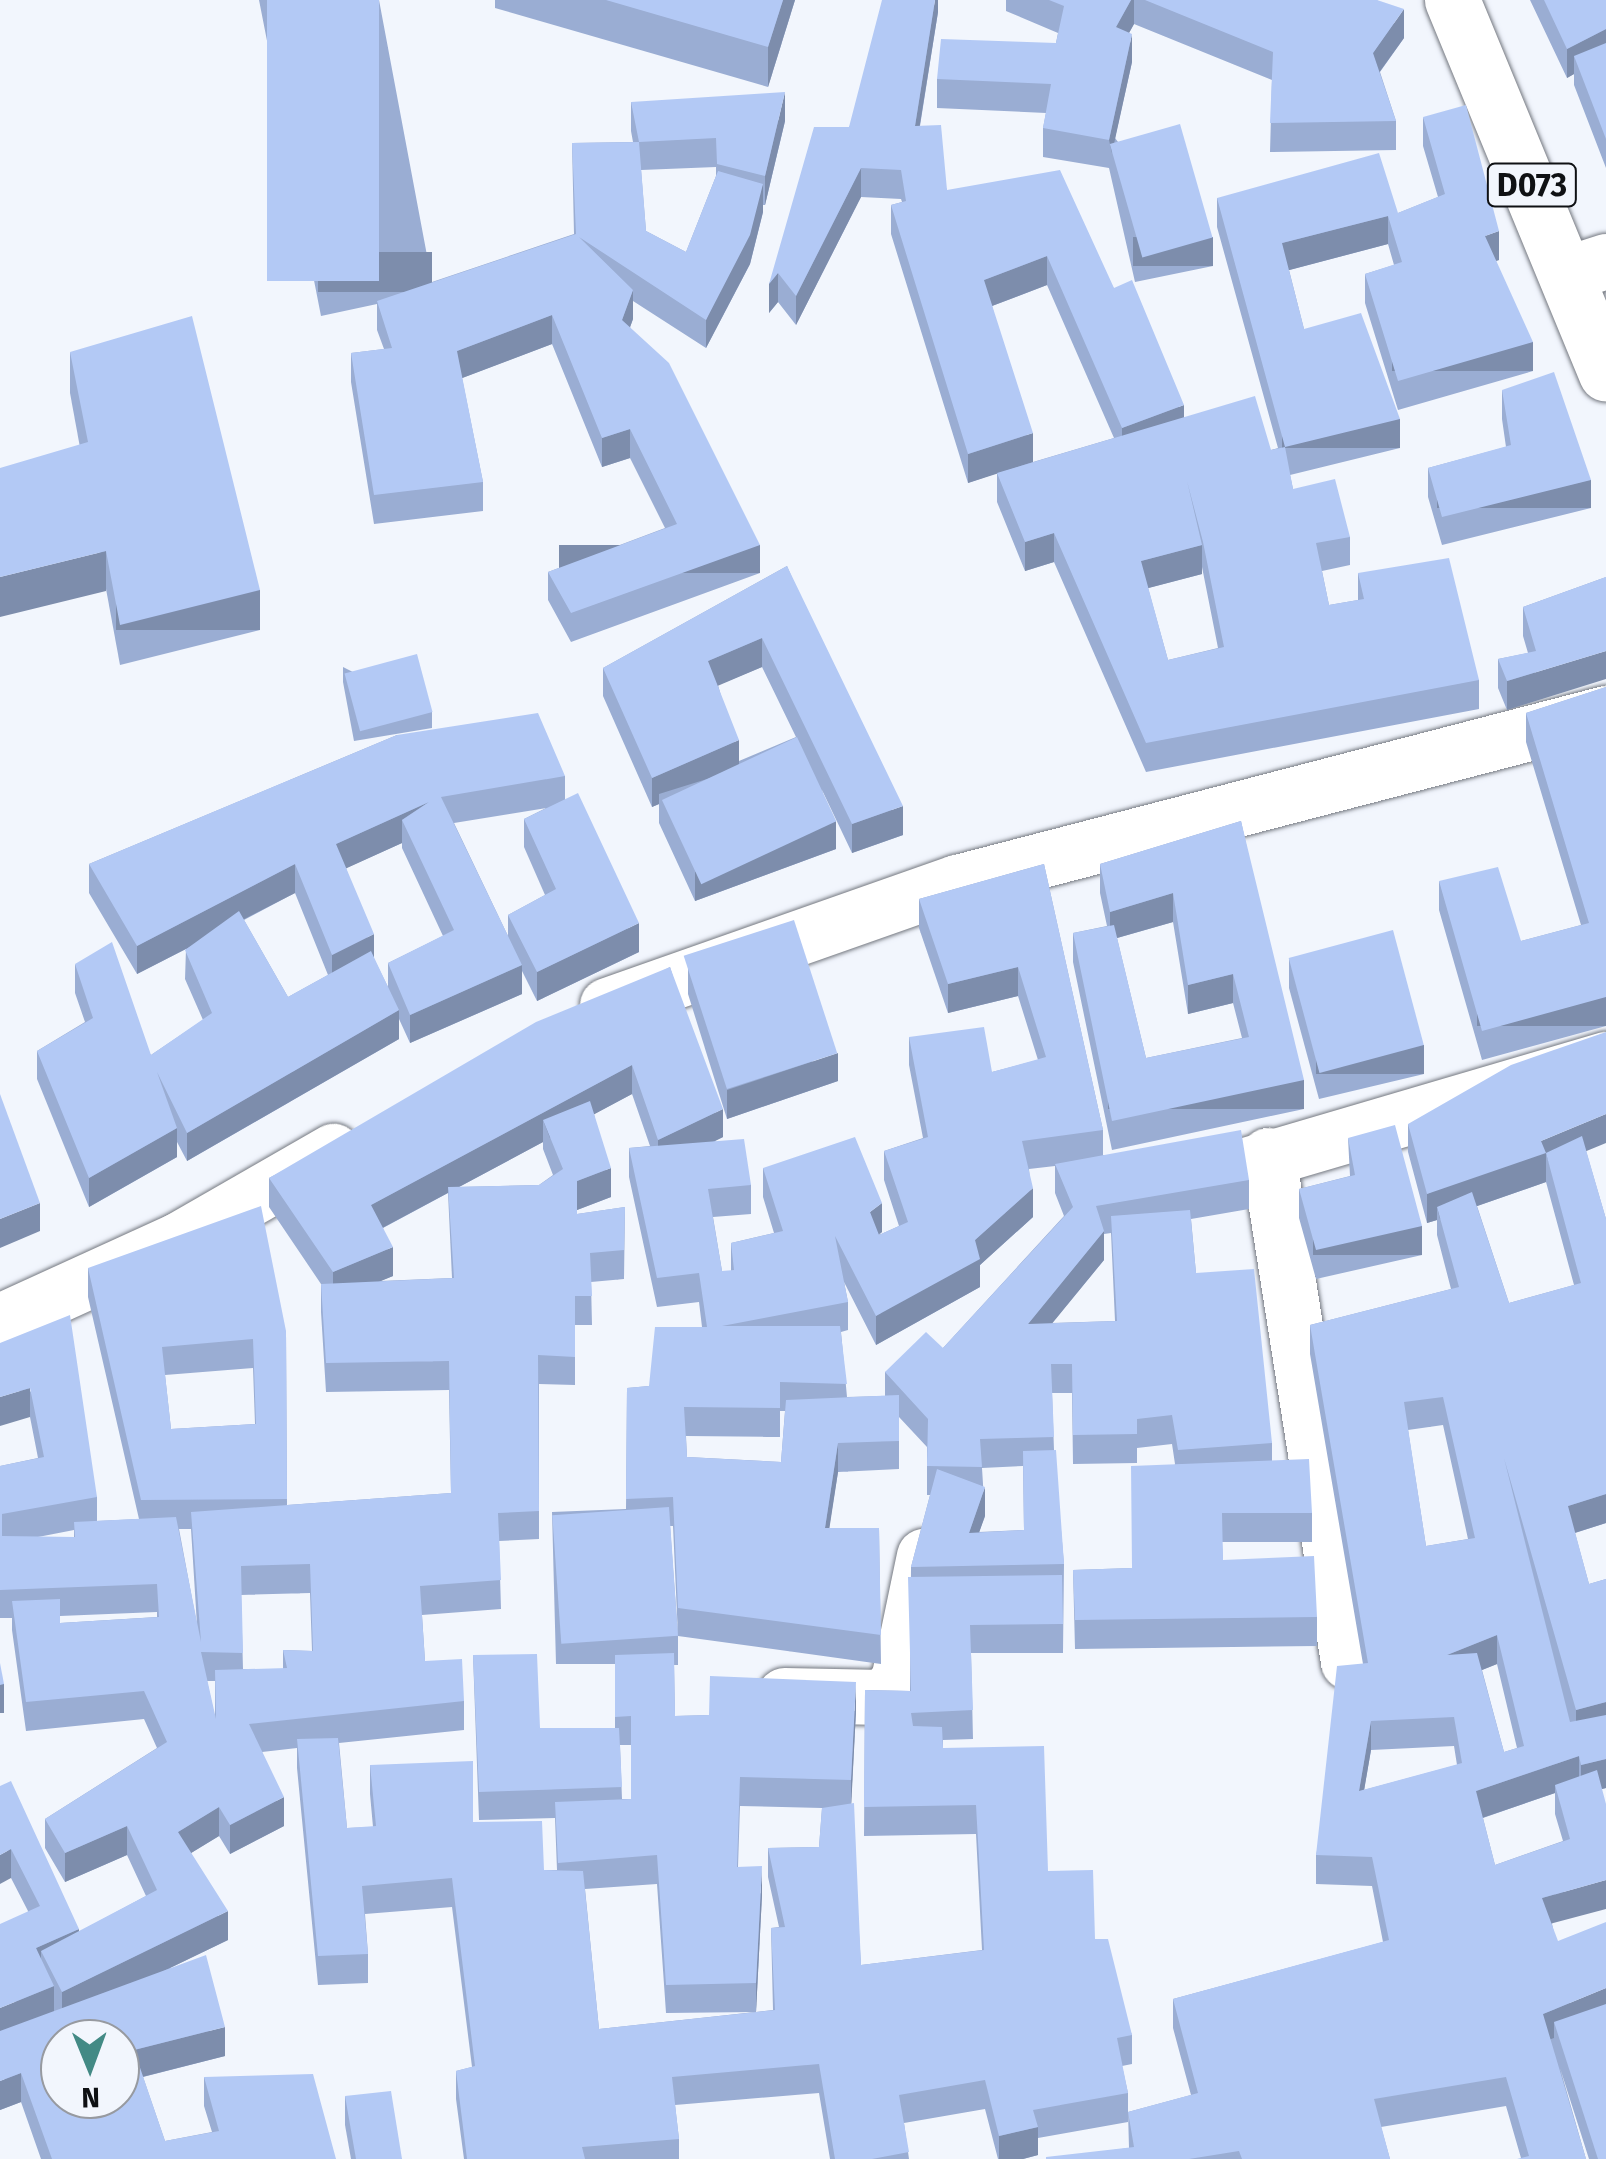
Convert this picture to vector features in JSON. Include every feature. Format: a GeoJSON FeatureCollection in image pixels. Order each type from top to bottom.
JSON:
{"type":"FeatureCollection","features":[{"type":"Feature","properties":{"kind":"street","name":"D073"},"geometry":{"type":"LineString","coordinates":[[1452,0],[1588,267],[1606,373]]}},
{"type":"Feature","properties":{"kind":"street"},"geometry":{"type":"LineString","coordinates":[[564,1020],[957,882],[1606,712]]}},
{"type":"Feature","properties":{"kind":"street"},"geometry":{"type":"LineString","coordinates":[[1127,1211],[1140,1198],[1268,1155],[1606,1058]]}},
{"type":"Feature","properties":{"kind":"street"},"geometry":{"type":"LineString","coordinates":[[0,1321],[178,1240],[379,1125]]}},
{"type":"Feature","properties":{"kind":"street"},"geometry":{"type":"LineString","coordinates":[[1268,1155],[1348,1662]]}},
{"type":"Feature","properties":{"kind":"street"},"geometry":{"type":"LineString","coordinates":[[735,1692],[884,1697],[898,1680],[934,1512]]}},
{"type":"Feature","properties":{"kind":"building"},"geometry":{"type":"Polygon","coordinates":[[[267,0],[379,0],[379,281],[267,281],[267,0]]]}},
{"type":"Feature","properties":{"kind":"building"},"geometry":{"type":"Polygon","coordinates":[[[606,0],[783,0],[768,47],[606,0]]]}},
{"type":"Feature","properties":{"kind":"building"},"geometry":{"type":"Polygon","coordinates":[[[882,0],[935,0],[915,126],[941,125],[947,190],[1060,170],[1114,288],[1132,280],[1184,405],[1122,428],[1047,256],[984,280],[1033,433],[968,454],[891,205],[906,201],[901,170],[861,168],[796,296],[778,273],[769,284],[814,127],[849,127],[882,0]]]}},
{"type":"Feature","properties":{"kind":"building"},"geometry":{"type":"Polygon","coordinates":[[[1049,0],[1131,0],[1116,27],[1132,34],[1109,140],[1043,128],[1051,84],[937,79],[941,39],[1056,43],[1064,6],[1049,0]]]}},
{"type":"Feature","properties":{"kind":"building"},"geometry":{"type":"Polygon","coordinates":[[[1145,0],[1377,0],[1404,9],[1373,53],[1396,121],[1270,123],[1273,52],[1145,0]]]}},
{"type":"Feature","properties":{"kind":"building"},"geometry":{"type":"Polygon","coordinates":[[[1544,0],[1606,0],[1606,29],[1567,49],[1544,0]]]}},
{"type":"Feature","properties":{"kind":"building"},"geometry":{"type":"Polygon","coordinates":[[[1606,43],[1606,139],[1574,56],[1606,43]]]}},
{"type":"Feature","properties":{"kind":"building"},"geometry":{"type":"Polygon","coordinates":[[[785,92],[765,176],[717,164],[716,138],[639,142],[631,102],[785,92]]]}},
{"type":"Feature","properties":{"kind":"building"},"geometry":{"type":"Polygon","coordinates":[[[1466,105],[1499,231],[1485,236],[1533,342],[1398,381],[1365,274],[1402,262],[1388,216],[1282,243],[1304,329],[1361,313],[1400,419],[1285,447],[1217,198],[1379,153],[1398,213],[1445,194],[1423,117],[1466,105]]]}},
{"type":"Feature","properties":{"kind":"building"},"geometry":{"type":"Polygon","coordinates":[[[1180,124],[1213,237],[1142,258],[1110,144],[1180,124]]]}},
{"type":"Feature","properties":{"kind":"building"},"geometry":{"type":"Polygon","coordinates":[[[639,142],[646,231],[686,252],[718,171],[763,184],[750,235],[706,320],[579,237],[633,290],[622,320],[669,363],[760,545],[571,613],[548,572],[677,524],[630,429],[602,438],[552,315],[457,351],[483,482],[374,495],[351,353],[392,348],[377,301],[576,234],[572,143],[639,142]]]}},
{"type":"Feature","properties":{"kind":"building"},"geometry":{"type":"Polygon","coordinates":[[[192,316],[260,590],[120,625],[106,551],[0,577],[0,468],[88,442],[70,352],[192,316]]]}},
{"type":"Feature","properties":{"kind":"building"},"geometry":{"type":"Polygon","coordinates":[[[1554,372],[1591,480],[1442,517],[1428,468],[1511,445],[1502,390],[1554,372]]]}},
{"type":"Feature","properties":{"kind":"building"},"geometry":{"type":"Polygon","coordinates":[[[1255,396],[1271,450],[1285,447],[1293,489],[1335,479],[1350,537],[1316,543],[1329,605],[1364,599],[1358,573],[1449,558],[1479,680],[1146,743],[1054,533],[1025,542],[997,473],[1255,396]],[[1187,481],[1202,545],[1141,561],[1168,660],[1224,647],[1203,542],[1187,481]]]}},
{"type":"Feature","properties":{"kind":"building"},"geometry":{"type":"Polygon","coordinates":[[[787,566],[903,806],[852,824],[762,638],[708,661],[739,740],[652,778],[603,668],[787,566]]]}},
{"type":"Feature","properties":{"kind":"building"},"geometry":{"type":"Polygon","coordinates":[[[1606,577],[1606,651],[1507,681],[1498,659],[1536,651],[1523,607],[1606,577]]]}},
{"type":"Feature","properties":{"kind":"building"},"geometry":{"type":"Polygon","coordinates":[[[417,654],[433,712],[360,731],[345,673],[417,654]]]}},
{"type":"Feature","properties":{"kind":"building"},"geometry":{"type":"Polygon","coordinates":[[[1606,687],[1606,997],[1482,1031],[1439,881],[1498,867],[1521,941],[1589,923],[1526,713],[1606,687]]]}},
{"type":"Feature","properties":{"kind":"building"},"geometry":{"type":"Polygon","coordinates":[[[538,713],[565,776],[441,797],[522,965],[410,1015],[388,963],[454,930],[402,820],[429,802],[336,844],[374,934],[332,955],[295,864],[137,946],[89,864],[397,735],[538,713]]]}},
{"type":"Feature","properties":{"kind":"building"},"geometry":{"type":"Polygon","coordinates":[[[797,737],[836,821],[701,884],[662,800],[797,737]]]}},
{"type":"Feature","properties":{"kind":"building"},"geometry":{"type":"Polygon","coordinates":[[[578,793],[639,923],[537,972],[508,915],[556,889],[524,819],[578,793]]]}},
{"type":"Feature","properties":{"kind":"building"},"geometry":{"type":"Polygon","coordinates":[[[1241,821],[1304,1080],[1112,1121],[1073,933],[1114,925],[1146,1058],[1249,1037],[1233,974],[1188,985],[1173,893],[1110,912],[1100,864],[1241,821]]]}},
{"type":"Feature","properties":{"kind":"building"},"geometry":{"type":"Polygon","coordinates":[[[1044,864],[1103,1130],[1022,1141],[1033,1188],[975,1240],[980,1259],[876,1316],[835,1236],[848,1302],[722,1326],[840,1326],[847,1384],[780,1382],[780,1408],[684,1407],[687,1457],[781,1462],[786,1400],[899,1395],[899,1441],[838,1443],[825,1528],[879,1528],[881,1635],[678,1608],[673,1497],[626,1499],[627,1388],[649,1386],[655,1327],[707,1327],[699,1273],[657,1278],[629,1148],[744,1139],[751,1185],[708,1189],[722,1271],[734,1270],[731,1243],[783,1231],[763,1168],[855,1137],[882,1203],[870,1212],[879,1235],[908,1222],[884,1151],[928,1137],[909,1037],[984,1027],[992,1072],[1046,1057],[1018,967],[948,984],[919,899],[1044,864]]]}},
{"type":"Feature","properties":{"kind":"building"},"geometry":{"type":"Polygon","coordinates":[[[239,911],[288,997],[371,951],[399,1010],[187,1133],[157,1072],[177,1128],[89,1178],[37,1051],[93,1018],[75,964],[112,942],[151,1055],[212,1013],[185,950],[239,911]]]}},
{"type":"Feature","properties":{"kind":"building"},"geometry":{"type":"Polygon","coordinates":[[[794,920],[837,1053],[727,1089],[684,956],[794,920]]]}},
{"type":"Feature","properties":{"kind":"building"},"geometry":{"type":"Polygon","coordinates":[[[1393,930],[1424,1045],[1319,1073],[1289,958],[1393,930]]]}},
{"type":"Feature","properties":{"kind":"building"},"geometry":{"type":"Polygon","coordinates":[[[670,967],[723,1109],[658,1140],[632,1065],[371,1205],[393,1247],[333,1272],[269,1178],[536,1022],[670,967]]]}},
{"type":"Feature","properties":{"kind":"building"},"geometry":{"type":"Polygon","coordinates":[[[1606,1032],[1606,1114],[1541,1141],[1546,1153],[1427,1194],[1408,1124],[1511,1065],[1606,1032]]]}},
{"type":"Feature","properties":{"kind":"building"},"geometry":{"type":"Polygon","coordinates":[[[0,1094],[40,1203],[0,1219],[0,1094]]]}},
{"type":"Feature","properties":{"kind":"building"},"geometry":{"type":"Polygon","coordinates":[[[590,1101],[611,1168],[577,1181],[577,1214],[625,1207],[624,1250],[590,1253],[592,1296],[575,1296],[575,1357],[538,1355],[539,1511],[498,1513],[501,1580],[420,1586],[425,1661],[462,1659],[464,1701],[249,1724],[284,1797],[230,1825],[219,1807],[178,1832],[228,1911],[62,1992],[41,1951],[157,1890],[127,1826],[65,1853],[45,1819],[167,1742],[144,1691],[26,1702],[12,1601],[60,1599],[60,1623],[159,1617],[157,1584],[0,1590],[0,1466],[44,1457],[30,1388],[0,1397],[0,1343],[70,1315],[97,1497],[2,1514],[2,1536],[75,1537],[74,1522],[176,1517],[201,1642],[191,1512],[451,1493],[449,1361],[326,1363],[321,1284],[454,1278],[448,1187],[539,1185],[563,1169],[543,1120],[590,1101]],[[310,1564],[241,1566],[243,1653],[201,1652],[216,1719],[215,1670],[287,1668],[283,1650],[313,1651],[310,1564]]]}},
{"type":"Feature","properties":{"kind":"building"},"geometry":{"type":"Polygon","coordinates":[[[1395,1125],[1422,1226],[1316,1250],[1299,1189],[1355,1175],[1348,1138],[1395,1125]]]}},
{"type":"Feature","properties":{"kind":"building"},"geometry":{"type":"Polygon","coordinates":[[[1241,1130],[1249,1180],[1096,1206],[1104,1231],[1028,1324],[1117,1321],[1111,1216],[1190,1210],[1196,1273],[1254,1269],[1272,1443],[1178,1450],[1172,1415],[1137,1419],[1137,1434],[1073,1435],[1072,1364],[1051,1364],[1054,1437],[980,1439],[982,1467],[927,1466],[928,1419],[885,1372],[926,1332],[943,1348],[1073,1207],[1055,1164],[1241,1130]]]}},
{"type":"Feature","properties":{"kind":"building"},"geometry":{"type":"Polygon","coordinates":[[[1582,1136],[1606,1219],[1606,1494],[1568,1506],[1589,1584],[1606,1579],[1606,1702],[1576,1710],[1504,1458],[1570,1722],[1606,1715],[1606,1759],[1581,1765],[1579,1756],[1476,1791],[1495,1865],[1570,1839],[1555,1785],[1597,1770],[1606,1804],[1606,1880],[1542,1898],[1558,1941],[1606,1922],[1606,1988],[1543,2014],[1586,2159],[1517,2159],[1529,2156],[1506,2077],[1374,2099],[1390,2159],[1242,2159],[1239,2151],[1189,2159],[1046,2159],[1134,2147],[1128,2112],[1198,2093],[1173,1999],[1389,1940],[1372,1857],[1316,1855],[1337,1666],[1368,1663],[1310,1325],[1459,1287],[1437,1207],[1472,1192],[1509,1303],[1581,1283],[1546,1153],[1582,1136]],[[1443,1397],[1404,1402],[1426,1546],[1475,1538],[1443,1397]],[[1497,1635],[1447,1655],[1477,1653],[1504,1752],[1524,1746],[1497,1635]],[[1454,1717],[1371,1721],[1359,1791],[1462,1763],[1454,1717]]]}},
{"type":"Feature","properties":{"kind":"building"},"geometry":{"type":"Polygon","coordinates":[[[261,1206],[286,1331],[287,1499],[141,1500],[88,1268],[261,1206]],[[253,1339],[162,1347],[171,1429],[256,1424],[253,1339]]]}},
{"type":"Feature","properties":{"kind":"building"},"geometry":{"type":"Polygon","coordinates":[[[1056,1450],[1064,1564],[911,1567],[937,1469],[985,1487],[969,1533],[1024,1530],[1023,1451],[1056,1450]]]}},
{"type":"Feature","properties":{"kind":"building"},"geometry":{"type":"Polygon","coordinates":[[[1309,1459],[1312,1513],[1222,1513],[1223,1560],[1314,1556],[1317,1617],[1075,1620],[1073,1570],[1132,1568],[1131,1466],[1309,1459]]]}},
{"type":"Feature","properties":{"kind":"building"},"geometry":{"type":"Polygon","coordinates":[[[669,1507],[678,1636],[561,1644],[552,1515],[669,1507]]]}},
{"type":"Feature","properties":{"kind":"building"},"geometry":{"type":"Polygon","coordinates":[[[1062,1575],[1063,1624],[970,1625],[973,1710],[911,1713],[913,1726],[942,1727],[943,1748],[1044,1746],[1048,1871],[1093,1870],[1095,1939],[1108,1939],[1132,2035],[1117,2038],[1128,2093],[1033,2110],[1038,2127],[999,2136],[985,2080],[899,2095],[909,2152],[872,2159],[835,2159],[819,2064],[672,2077],[679,2139],[582,2147],[585,2159],[467,2159],[456,2071],[475,2066],[452,1878],[362,1886],[368,1954],[318,1956],[297,1739],[338,1738],[347,1828],[376,1826],[370,1765],[473,1761],[473,1822],[542,1821],[544,1870],[583,1871],[599,2029],[775,2010],[771,1928],[785,1927],[768,1848],[819,1847],[822,1808],[854,1803],[861,1965],[984,1950],[976,1805],[864,1807],[865,1690],[911,1691],[908,1577],[1062,1575]]]}},
{"type":"Feature","properties":{"kind":"building"},"geometry":{"type":"Polygon","coordinates":[[[674,1653],[675,1716],[709,1715],[710,1676],[856,1682],[851,1780],[740,1777],[737,1867],[762,1866],[756,1983],[666,1985],[657,1855],[558,1863],[555,1802],[631,1799],[631,1716],[615,1717],[615,1655],[674,1653]]]}},
{"type":"Feature","properties":{"kind":"building"},"geometry":{"type":"Polygon","coordinates":[[[537,1654],[540,1728],[619,1728],[622,1787],[479,1792],[473,1655],[537,1654]]]}},
{"type":"Feature","properties":{"kind":"building"},"geometry":{"type":"Polygon","coordinates":[[[11,1781],[79,1929],[36,1948],[54,1986],[0,2008],[0,1924],[40,1906],[11,1849],[0,1855],[0,1786],[11,1781]]]}},
{"type":"Feature","properties":{"kind":"building"},"geometry":{"type":"Polygon","coordinates":[[[206,1955],[225,2027],[140,2048],[140,2019],[40,2019],[40,2119],[140,2119],[140,2068],[165,2141],[219,2131],[204,2077],[313,2074],[336,2159],[52,2159],[21,2073],[0,2081],[0,2031],[206,1955]]]}},
{"type":"Feature","properties":{"kind":"building"},"geometry":{"type":"Polygon","coordinates":[[[1606,2004],[1606,2159],[1598,2159],[1554,2022],[1606,2004]]]}},
{"type":"Feature","properties":{"kind":"building"},"geometry":{"type":"Polygon","coordinates":[[[391,2091],[402,2159],[356,2159],[345,2096],[391,2091]]]}}]}
